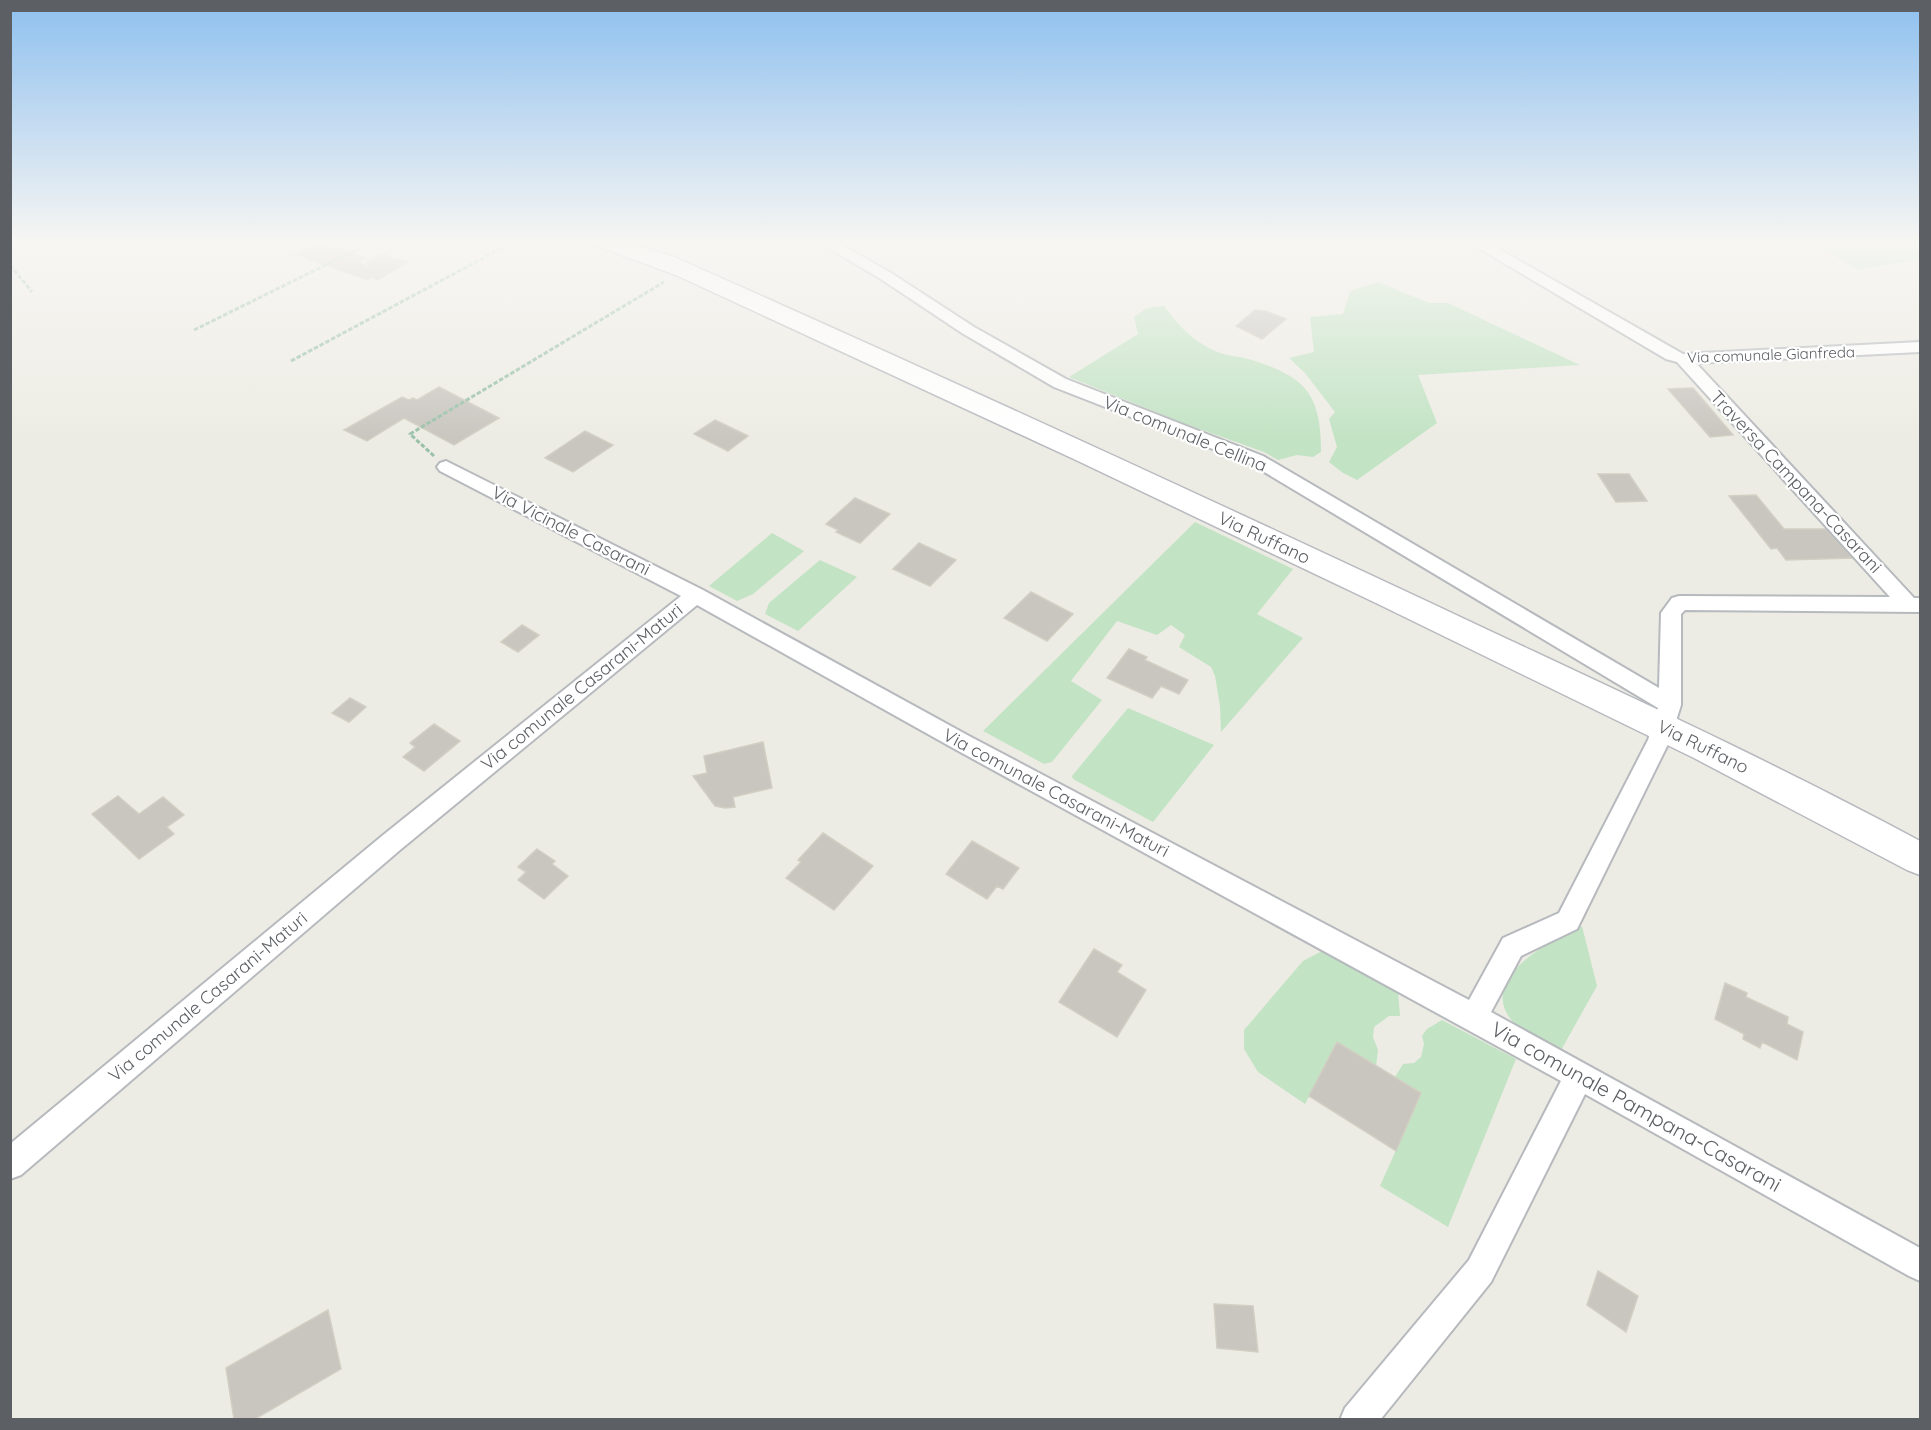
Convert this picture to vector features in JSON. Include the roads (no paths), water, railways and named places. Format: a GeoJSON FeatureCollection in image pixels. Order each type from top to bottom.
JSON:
{"type":"FeatureCollection","features":[{"type":"Feature","properties":{"kind":"street","name":"Via Ruffano"},"geometry":{"type":"LineString","coordinates":[[763,307],[1376,590],[1667,716],[1920,859]]}},
{"type":"Feature","properties":{"kind":"street","name":"Via comunale Cellina"},"geometry":{"type":"LineString","coordinates":[[932,307],[1060,383],[1257,460],[1667,716]]}},
{"type":"Feature","properties":{"kind":"street","name":"Via comunale Gianfreda"},"geometry":{"type":"LineString","coordinates":[[1587,307],[1672,356],[1683,359],[1920,347]]}},
{"type":"Feature","properties":{"kind":"street","name":"Traversa Campana-Casarani"},"geometry":{"type":"LineString","coordinates":[[1683,359],[1915,605]]}},
{"type":"Feature","properties":{"kind":"street","name":"Via Vicinale Casarani"},"geometry":{"type":"LineString","coordinates":[[446,467],[696,595]]}},
{"type":"Feature","properties":{"kind":"street","name":"Via comunale Casarani-Maturi"},"geometry":{"type":"LineString","coordinates":[[10,1164],[391,843],[696,595],[972,748],[1474,1017]]}},
{"type":"Feature","properties":{"kind":"street"},"geometry":{"type":"LineString","coordinates":[[1667,716],[1671,613],[1679,603],[1915,605]]}},
{"type":"Feature","properties":{"kind":"street","name":"Via comunale Pampana-Casarani"},"geometry":{"type":"LineString","coordinates":[[1667,716],[1568,921],[1512,947],[1474,1017],[1920,1265]]}},
{"type":"Feature","properties":{"kind":"street"},"geometry":{"type":"LineString","coordinates":[[1357,1419],[1480,1271],[1579,1076]]}}]}
